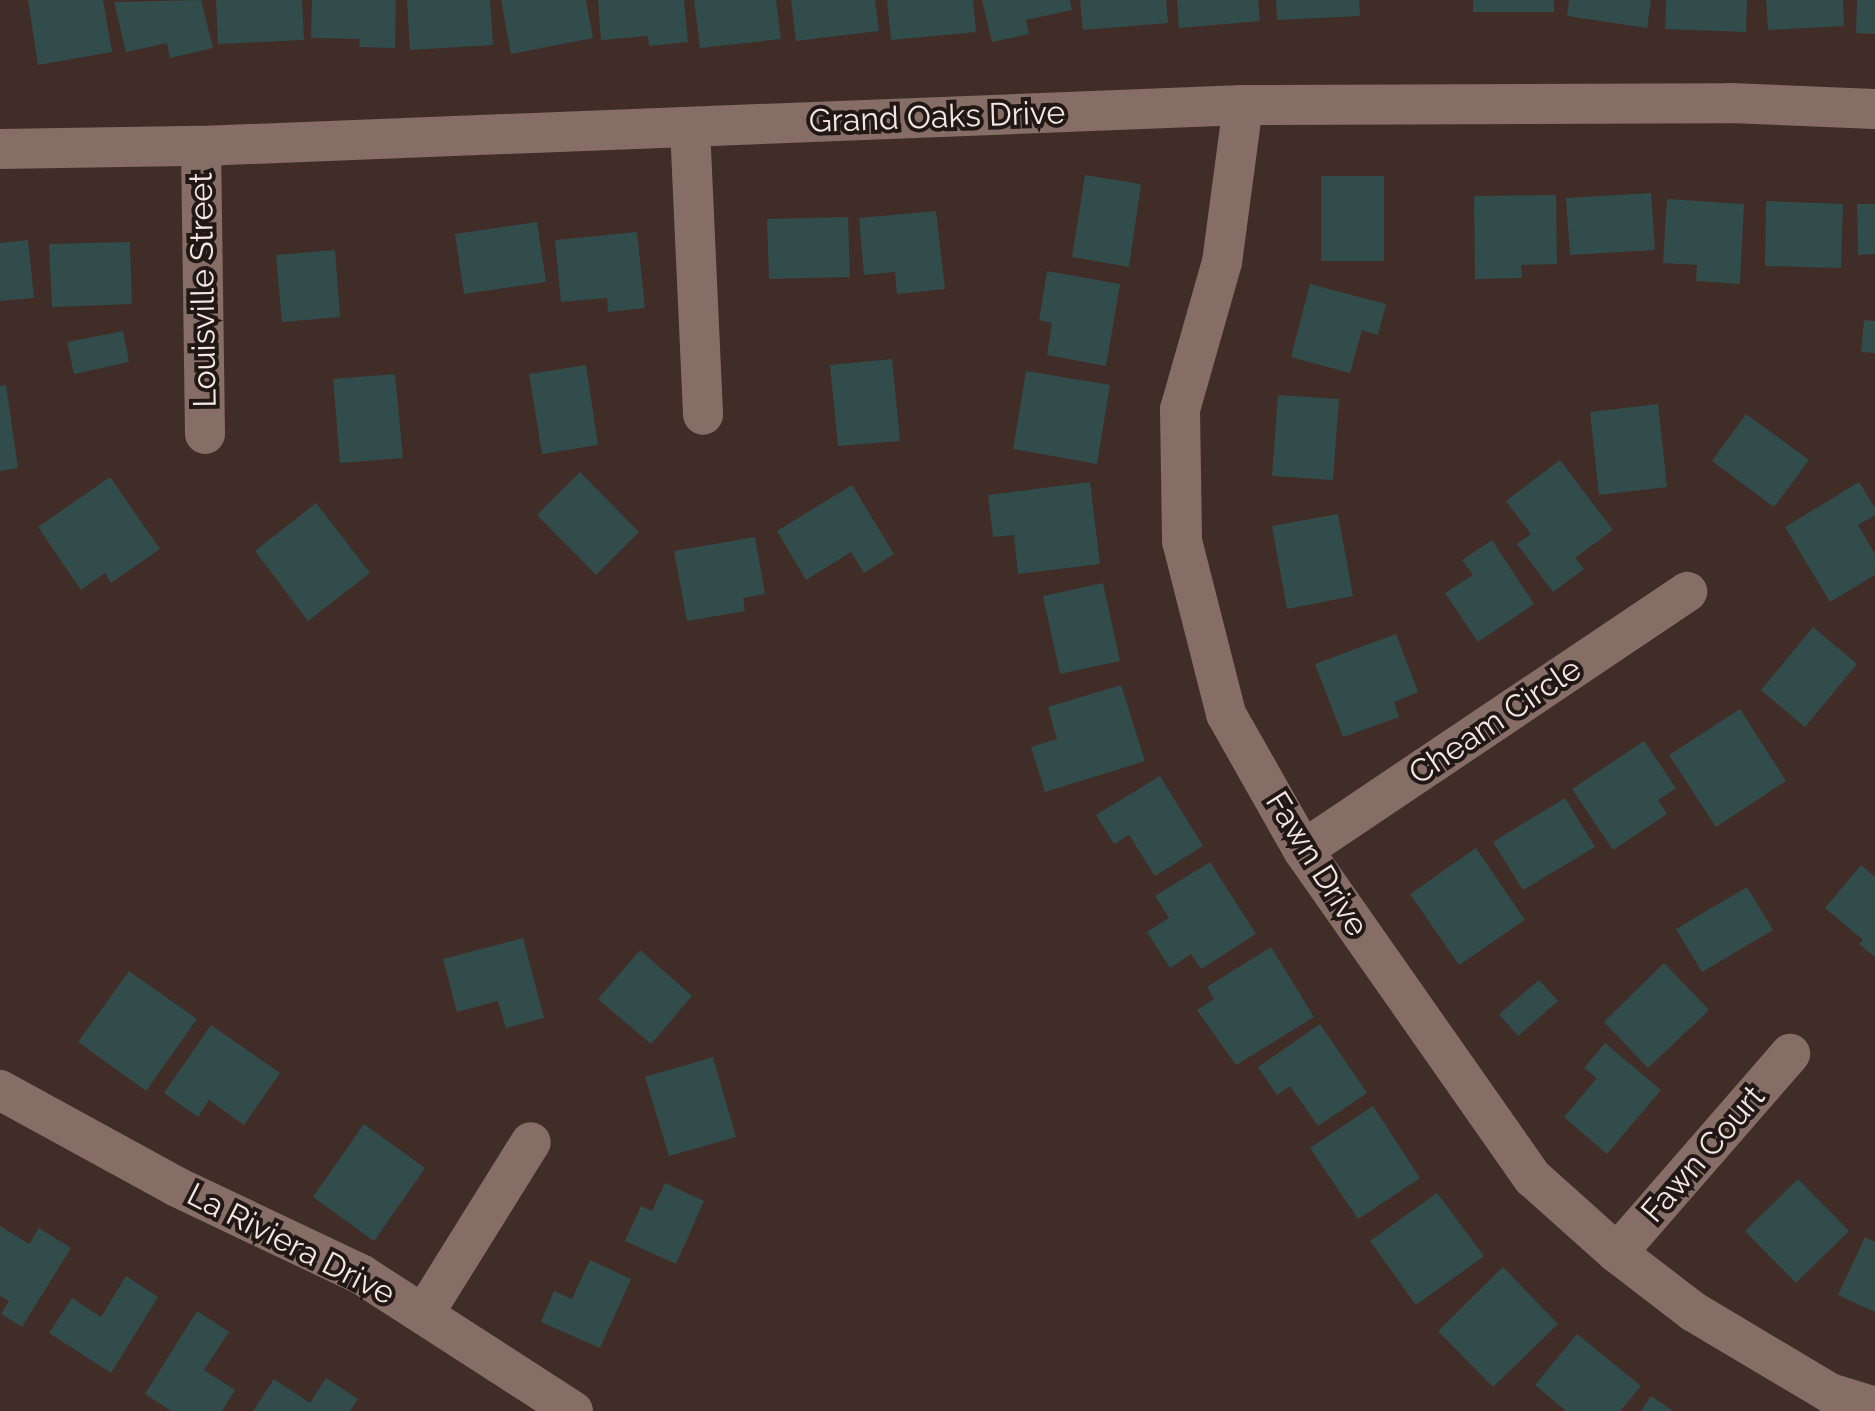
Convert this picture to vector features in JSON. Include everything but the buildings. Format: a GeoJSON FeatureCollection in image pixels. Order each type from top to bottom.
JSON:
{"type":"FeatureCollection","features":[{"type":"Feature","properties":{"kind":"street","name":"Grand Oaks Drive"},"geometry":{"type":"LineString","coordinates":[[0,149],[201,146],[1243,105],[1730,103],[1875,109]]}},
{"type":"Feature","properties":{"kind":"street","name":"Fawn Drive"},"geometry":{"type":"LineString","coordinates":[[1243,105],[1222,262],[1180,408],[1182,541],[1226,714],[1303,850],[1533,1178],[1617,1253],[1694,1312],[1830,1392],[1875,1407]]}},
{"type":"Feature","properties":{"kind":"street"},"geometry":{"type":"LineString","coordinates":[[690,127],[703,414]]}},
{"type":"Feature","properties":{"kind":"street","name":"Louisville Street"},"geometry":{"type":"LineString","coordinates":[[201,146],[205,434]]}},
{"type":"Feature","properties":{"kind":"street","name":"Cheam Circle"},"geometry":{"type":"LineString","coordinates":[[1303,850],[1687,592]]}},
{"type":"Feature","properties":{"kind":"street","name":"Fawn Court"},"geometry":{"type":"LineString","coordinates":[[1617,1253],[1790,1054]]}},
{"type":"Feature","properties":{"kind":"street","name":"La Riviera Drive"},"geometry":{"type":"LineString","coordinates":[[0,1090],[177,1187],[362,1275],[424,1312],[559,1407]]}},
{"type":"Feature","properties":{"kind":"street"},"geometry":{"type":"LineString","coordinates":[[424,1312],[531,1142]]}}]}
